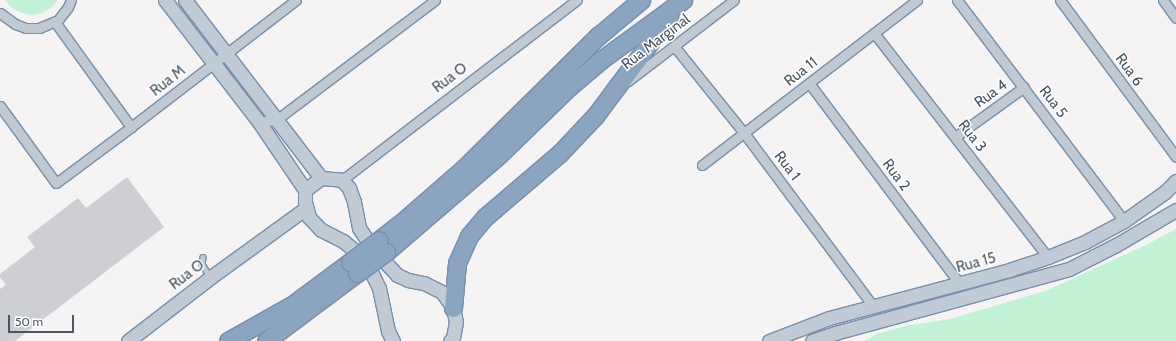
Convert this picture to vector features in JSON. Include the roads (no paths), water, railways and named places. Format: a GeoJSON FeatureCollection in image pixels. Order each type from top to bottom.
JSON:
{"type":"FeatureCollection","features":[{"type":"Feature","properties":{"kind":"highway"},"geometry":{"type":"LineString","coordinates":[[383,246],[408,218],[462,170],[598,36],[641,0]]}},
{"type":"Feature","properties":{"kind":"highway"},"geometry":{"type":"LineString","coordinates":[[228,341],[292,305],[353,267],[383,246],[490,164],[574,82],[601,60],[681,2]]}},
{"type":"Feature","properties":{"kind":"highway"},"geometry":{"type":"LineString","coordinates":[[453,308],[457,262],[469,236],[485,218],[560,153],[595,116],[681,2]]}},
{"type":"Feature","properties":{"kind":"highway"},"geometry":{"type":"LineString","coordinates":[[266,341],[353,267]]}},
{"type":"Feature","properties":{"kind":"street"},"geometry":{"type":"LineString","coordinates":[[0,13],[15,24],[26,28],[39,28],[58,20],[68,8],[71,0]]}},
{"type":"Feature","properties":{"kind":"street"},"geometry":{"type":"LineString","coordinates":[[165,0],[259,122],[305,190],[306,208],[309,217],[321,230],[343,241],[359,254],[368,265],[382,299],[388,331],[393,341]]}},
{"type":"Feature","properties":{"kind":"street"},"geometry":{"type":"LineString","coordinates":[[185,0],[320,178]]}},
{"type":"Feature","properties":{"kind":"street","name":"Rua M"},"geometry":{"type":"LineString","coordinates":[[0,106],[56,183],[132,127],[296,0]]}},
{"type":"Feature","properties":{"kind":"street"},"geometry":{"type":"LineString","coordinates":[[259,122],[276,120],[435,0]]}},
{"type":"Feature","properties":{"kind":"street","name":"Rua O"},"geometry":{"type":"LineString","coordinates":[[342,180],[578,0]]}},
{"type":"Feature","properties":{"kind":"street","name":"Rua Marginal"},"geometry":{"type":"LineString","coordinates":[[614,91],[734,0]]}},
{"type":"Feature","properties":{"kind":"street","name":"Rua 11"},"geometry":{"type":"LineString","coordinates":[[702,166],[917,0]]}},
{"type":"Feature","properties":{"kind":"street","name":"Rua 5"},"geometry":{"type":"LineString","coordinates":[[957,0],[1124,221]]}},
{"type":"Feature","properties":{"kind":"street","name":"Rua 6"},"geometry":{"type":"LineString","coordinates":[[1060,0],[1176,157]]}},
{"type":"Feature","properties":{"kind":"street"},"geometry":{"type":"LineString","coordinates":[[1163,0],[1176,18]]}},
{"type":"Feature","properties":{"kind":"street"},"geometry":{"type":"LineString","coordinates":[[55,22],[132,127]]}},
{"type":"Feature","properties":{"kind":"street","name":"Rua 3"},"geometry":{"type":"LineString","coordinates":[[874,33],[1048,257]]}},
{"type":"Feature","properties":{"kind":"street","name":"Rua 1"},"geometry":{"type":"LineString","coordinates":[[674,46],[744,133],[873,306]]}},
{"type":"Feature","properties":{"kind":"street"},"geometry":{"type":"LineString","coordinates":[[224,78],[235,67]]}},
{"type":"Feature","properties":{"kind":"street","name":"Rua 2"},"geometry":{"type":"LineString","coordinates":[[809,83],[960,284]]}},
{"type":"Feature","properties":{"kind":"street","name":"Rua 4"},"geometry":{"type":"LineString","coordinates":[[955,137],[1024,87]]}},
{"type":"Feature","properties":{"kind":"street"},"geometry":{"type":"LineString","coordinates":[[305,190],[320,178],[342,180],[349,188],[354,202],[359,228],[379,257],[397,275],[408,280],[424,283],[442,292],[453,308],[456,322],[453,340]]}},
{"type":"Feature","properties":{"kind":"street","name":"Rua 15"},"geometry":{"type":"LineString","coordinates":[[769,341],[829,318],[960,284],[1048,257],[1085,242],[1124,221],[1165,192],[1176,181]]}},
{"type":"Feature","properties":{"kind":"street","name":"Rua O"},"geometry":{"type":"LineString","coordinates":[[128,341],[211,277],[306,208]]}},
{"type":"Feature","properties":{"kind":"street","name":"Rua 15"},"geometry":{"type":"LineString","coordinates":[[812,341],[835,333],[1069,269],[1116,245],[1176,210]]}},
{"type":"Feature","properties":{"kind":"lane"},"geometry":{"type":"LineString","coordinates":[[203,257],[202,264],[211,277]]}}]}
